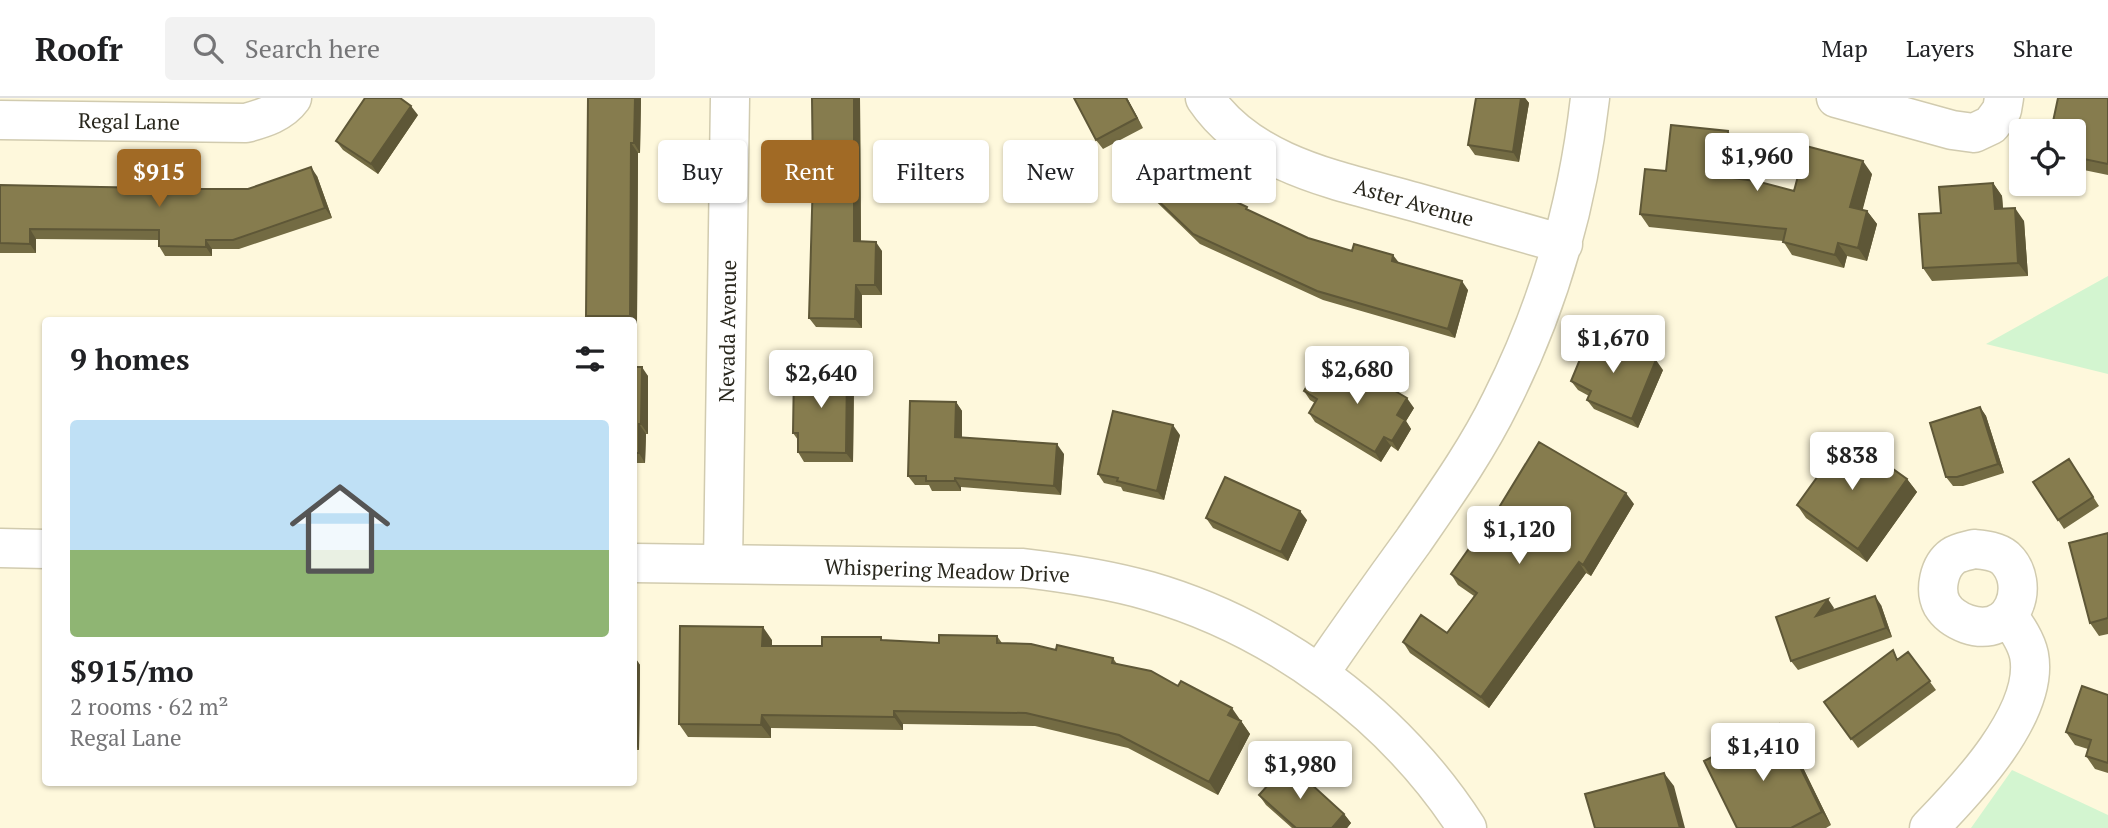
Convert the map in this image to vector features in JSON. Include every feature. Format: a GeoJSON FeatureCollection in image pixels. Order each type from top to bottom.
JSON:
{"type":"FeatureCollection","features":[{"type":"Feature","properties":{"kind":"street","name":"Regal Lane"},"geometry":{"type":"LineString","coordinates":[[0,120],[246,123],[267,118],[292,98]]}},
{"type":"Feature","properties":{"kind":"street","name":"Nevada Avenue"},"geometry":{"type":"LineString","coordinates":[[723,564],[730,98]]}},
{"type":"Feature","properties":{"kind":"street","name":"Aster Avenue"},"geometry":{"type":"LineString","coordinates":[[1205,98],[1235,130],[1271,155],[1302,168],[1563,244]]}},
{"type":"Feature","properties":{"kind":"street"},"geometry":{"type":"LineString","coordinates":[[1319,674],[1456,480],[1501,402],[1536,325],[1563,244],[1585,146],[1590,98]]}},
{"type":"Feature","properties":{"kind":"street"},"geometry":{"type":"LineString","coordinates":[[1836,98],[1925,110],[1951,130],[1974,133],[1991,125],[2002,110],[2004,98]]}},
{"type":"Feature","properties":{"kind":"street"},"geometry":{"type":"LineString","coordinates":[[0,548],[42,549]]}},
{"type":"Feature","properties":{"kind":"street","name":"Whispering Meadow Drive"},"geometry":{"type":"LineString","coordinates":[[637,563],[1023,568],[1077,574],[1149,591],[1202,610],[1254,634],[1319,674],[1364,709],[1405,749],[1455,809],[1467,828]]}},
{"type":"Feature","properties":{"kind":"street"},"geometry":{"type":"LineString","coordinates":[[1929,828],[1967,790],[2023,705],[2029,681],[2029,655],[2020,632],[2009,617]]}},
{"type":"Feature","properties":{"kind":"green space"},"geometry":{"type":"Polygon","coordinates":[[[2108,276],[2108,374],[1986,344],[2108,276]]]}},
{"type":"Feature","properties":{"kind":"green space"},"geometry":{"type":"Polygon","coordinates":[[[2012,770],[2108,815],[2108,828],[1971,828],[2012,770]]]}},
{"type":"Feature","properties":{"kind":"building"},"geometry":{"type":"Polygon","coordinates":[[[365,98],[400,98],[411,106],[371,164],[336,141],[365,98]]]}},
{"type":"Feature","properties":{"kind":"building"},"geometry":{"type":"Polygon","coordinates":[[[588,98],[635,98],[634,143],[631,143],[630,316],[586,316],[588,98]]]}},
{"type":"Feature","properties":{"kind":"building"},"geometry":{"type":"Polygon","coordinates":[[[812,98],[854,98],[854,140],[813,140],[812,98]]]}},
{"type":"Feature","properties":{"kind":"building"},"geometry":{"type":"Polygon","coordinates":[[[1074,98],[1126,98],[1137,118],[1096,140],[1074,98]]]}},
{"type":"Feature","properties":{"kind":"building"},"geometry":{"type":"Polygon","coordinates":[[[1476,98],[1521,98],[1513,152],[1468,145],[1476,98]]]}},
{"type":"Feature","properties":{"kind":"building"},"geometry":{"type":"Polygon","coordinates":[[[2058,98],[2108,98],[2108,164],[2086,159],[2086,119],[2054,119],[2058,98]]]}},
{"type":"Feature","properties":{"kind":"building"},"geometry":{"type":"Polygon","coordinates":[[[1671,125],[1728,131],[1723,177],[1756,181],[1794,191],[1806,146],[1863,161],[1850,207],[1867,211],[1858,248],[1838,243],[1835,255],[1783,242],[1786,229],[1640,214],[1645,169],[1666,171],[1671,125]]]}},
{"type":"Feature","properties":{"kind":"building"},"geometry":{"type":"Polygon","coordinates":[[[311,167],[325,208],[233,240],[206,240],[206,247],[159,246],[159,230],[30,229],[30,244],[0,243],[0,185],[151,188],[151,184],[197,184],[197,189],[248,189],[311,167]]]}},
{"type":"Feature","properties":{"kind":"building"},"geometry":{"type":"Polygon","coordinates":[[[1993,183],[1995,209],[2015,208],[2018,263],[1923,268],[1919,214],[1941,213],[1939,187],[1993,183]]]}},
{"type":"Feature","properties":{"kind":"building"},"geometry":{"type":"Polygon","coordinates":[[[812,203],[854,203],[854,241],[876,242],[875,285],[856,285],[855,319],[809,318],[812,203]]]}},
{"type":"Feature","properties":{"kind":"building"},"geometry":{"type":"Polygon","coordinates":[[[1160,203],[1239,203],[1308,238],[1352,251],[1354,244],[1393,255],[1392,261],[1462,281],[1448,329],[1317,291],[1193,234],[1160,203]]]}},
{"type":"Feature","properties":{"kind":"building"},"geometry":{"type":"Polygon","coordinates":[[[1590,335],[1656,360],[1632,419],[1587,400],[1591,391],[1571,381],[1590,335]]]}},
{"type":"Feature","properties":{"kind":"building"},"geometry":{"type":"Polygon","coordinates":[[[1320,364],[1343,378],[1351,365],[1407,398],[1397,415],[1405,420],[1392,441],[1384,437],[1375,452],[1309,413],[1317,399],[1304,391],[1320,364]]]}},
{"type":"Feature","properties":{"kind":"building"},"geometry":{"type":"Polygon","coordinates":[[[637,367],[642,367],[639,424],[639,453],[637,367]]]}},
{"type":"Feature","properties":{"kind":"building"},"geometry":{"type":"Polygon","coordinates":[[[794,369],[847,369],[846,453],[798,452],[798,433],[793,433],[794,369]]]}},
{"type":"Feature","properties":{"kind":"building"},"geometry":{"type":"Polygon","coordinates":[[[910,401],[956,402],[955,437],[1057,444],[1054,486],[955,478],[955,481],[926,481],[926,476],[908,476],[910,401]]]}},
{"type":"Feature","properties":{"kind":"building"},"geometry":{"type":"Polygon","coordinates":[[[1980,407],[1998,464],[1957,477],[1946,477],[1930,423],[1980,407]]]}},
{"type":"Feature","properties":{"kind":"building"},"geometry":{"type":"Polygon","coordinates":[[[1113,411],[1173,425],[1157,491],[1098,474],[1113,411]]]}},
{"type":"Feature","properties":{"kind":"building"},"geometry":{"type":"Polygon","coordinates":[[[1847,436],[1907,479],[1858,549],[1797,505],[1847,436]]]}},
{"type":"Feature","properties":{"kind":"building"},"geometry":{"type":"Polygon","coordinates":[[[1539,442],[1626,493],[1583,565],[1579,562],[1481,697],[1403,642],[1421,615],[1447,633],[1477,593],[1451,574],[1470,547],[1473,550],[1539,442]]]}},
{"type":"Feature","properties":{"kind":"building"},"geometry":{"type":"Polygon","coordinates":[[[2069,459],[2093,497],[2058,520],[2033,482],[2069,459]]]}},
{"type":"Feature","properties":{"kind":"building"},"geometry":{"type":"Polygon","coordinates":[[[1225,477],[1300,511],[1281,552],[1206,518],[1225,477]]]}},
{"type":"Feature","properties":{"kind":"building"},"geometry":{"type":"Polygon","coordinates":[[[2108,533],[2108,618],[2090,623],[2069,543],[2108,533]]]}},
{"type":"Feature","properties":{"kind":"building"},"geometry":{"type":"Polygon","coordinates":[[[1875,596],[1886,628],[1791,661],[1776,617],[1828,599],[1816,616],[1875,596]]]}},
{"type":"Feature","properties":{"kind":"building"},"geometry":{"type":"Polygon","coordinates":[[[680,626],[763,627],[762,646],[822,646],[822,637],[881,637],[881,640],[939,643],[939,635],[997,636],[997,643],[1031,644],[1056,650],[1057,645],[1113,658],[1112,663],[1151,671],[1178,686],[1181,681],[1232,708],[1228,715],[1241,721],[1209,782],[1119,735],[1026,713],[894,711],[894,717],[762,715],[761,725],[679,724],[680,626]]]}},
{"type":"Feature","properties":{"kind":"building"},"geometry":{"type":"Polygon","coordinates":[[[1893,650],[1897,660],[1908,652],[1930,681],[1851,739],[1824,702],[1893,650]]]}},
{"type":"Feature","properties":{"kind":"building"},"geometry":{"type":"Polygon","coordinates":[[[2082,686],[2108,695],[2108,763],[2086,756],[2091,740],[2066,732],[2082,686]]]}},
{"type":"Feature","properties":{"kind":"building"},"geometry":{"type":"Polygon","coordinates":[[[1779,724],[1822,812],[1791,828],[1737,828],[1704,761],[1779,724]]]}},
{"type":"Feature","properties":{"kind":"building"},"geometry":{"type":"Polygon","coordinates":[[[1288,763],[1344,814],[1332,828],[1296,828],[1259,795],[1288,763]]]}},
{"type":"Feature","properties":{"kind":"building"},"geometry":{"type":"Polygon","coordinates":[[[1664,773],[1680,828],[1595,828],[1585,794],[1664,773]]]}}]}
